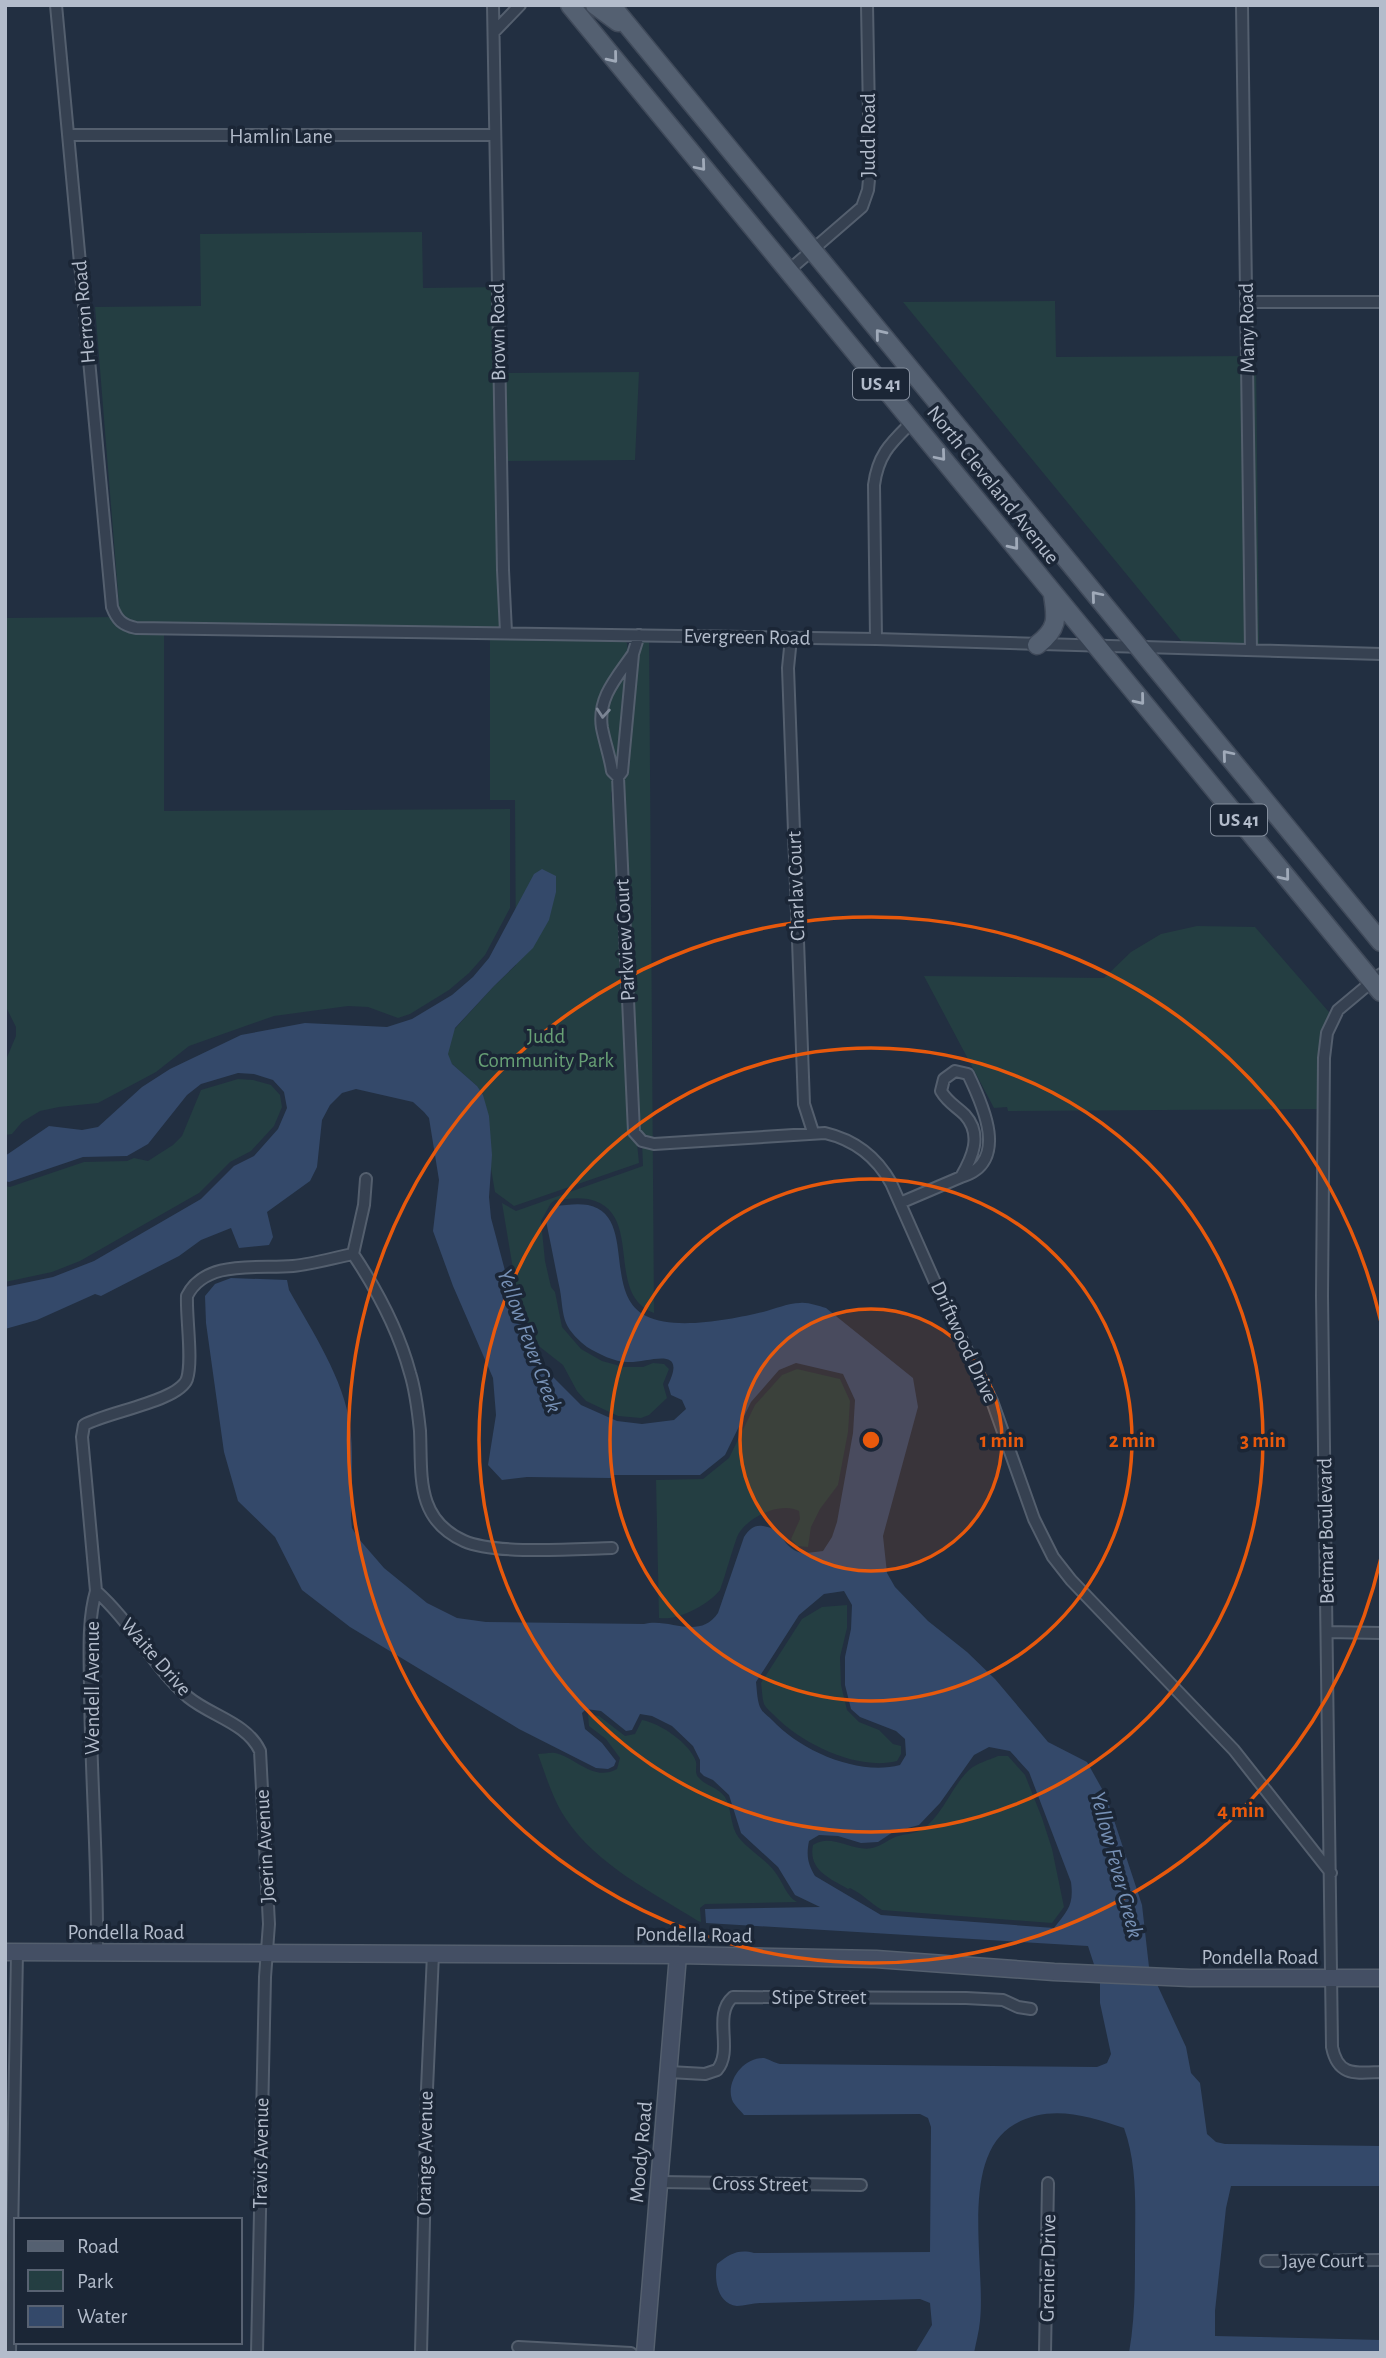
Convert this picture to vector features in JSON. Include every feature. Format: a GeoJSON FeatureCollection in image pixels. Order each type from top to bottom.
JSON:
{"type":"FeatureCollection","features":[{"type":"Feature","properties":{"kind":"main road","name":"North Cleveland Avenue"},"geometry":{"type":"LineString","coordinates":[[570,5],[1244,826],[1378,982]]}},
{"type":"Feature","properties":{"kind":"main road"},"geometry":{"type":"LineString","coordinates":[[595,5],[633,32]]}},
{"type":"Feature","properties":{"kind":"main road","name":"North Cleveland Avenue"},"geometry":{"type":"LineString","coordinates":[[611,5],[1381,942]]}},
{"type":"Feature","properties":{"kind":"main road"},"geometry":{"type":"LineString","coordinates":[[1037,645],[1049,636],[1055,626],[1054,595]]}},
{"type":"Feature","properties":{"kind":"main road"},"geometry":{"type":"LineString","coordinates":[[1244,826],[1270,807]]}},
{"type":"Feature","properties":{"kind":"main road","name":"Pondella Road"},"geometry":{"type":"LineString","coordinates":[[11,1952],[678,1955],[876,1959],[1054,1972],[1191,1978],[1381,1978]]}},
{"type":"Feature","properties":{"kind":"main road","name":"Moody Road"},"geometry":{"type":"LineString","coordinates":[[645,2353],[678,1955]]}},
{"type":"Feature","properties":{"kind":"street","name":"Herron Road"},"geometry":{"type":"LineString","coordinates":[[56,5],[112,607],[116,618]]}},
{"type":"Feature","properties":{"kind":"street","name":"Brown Road"},"geometry":{"type":"LineString","coordinates":[[493,5],[506,632]]}},
{"type":"Feature","properties":{"kind":"street"},"geometry":{"type":"LineString","coordinates":[[494,32],[520,5]]}},
{"type":"Feature","properties":{"kind":"street","name":"Judd Road"},"geometry":{"type":"LineString","coordinates":[[788,271],[862,207],[868,190],[870,169],[867,5]]}},
{"type":"Feature","properties":{"kind":"street","name":"Many Road"},"geometry":{"type":"LineString","coordinates":[[1242,5],[1251,650]]}},
{"type":"Feature","properties":{"kind":"street","name":"Hamlin Lane"},"geometry":{"type":"LineString","coordinates":[[68,135],[495,135]]}},
{"type":"Feature","properties":{"kind":"street"},"geometry":{"type":"LineString","coordinates":[[1246,302],[1381,302]]}},
{"type":"Feature","properties":{"kind":"street"},"geometry":{"type":"LineString","coordinates":[[876,639],[876,468],[881,455],[912,422]]}},
{"type":"Feature","properties":{"kind":"street","name":"Evergreen Road"},"geometry":{"type":"LineString","coordinates":[[116,618],[125,626],[136,628],[876,639],[1097,648],[1381,654]]}},
{"type":"Feature","properties":{"kind":"street","name":"Parkview Court"},"geometry":{"type":"LineString","coordinates":[[639,635],[633,654],[622,772],[618,777],[632,1120],[634,1132],[642,1141]]}},
{"type":"Feature","properties":{"kind":"street","name":"Charlav Court"},"geometry":{"type":"LineString","coordinates":[[790,638],[788,668],[804,1104],[813,1132]]}},
{"type":"Feature","properties":{"kind":"street","name":"Parkview Court"},"geometry":{"type":"LineString","coordinates":[[618,777],[612,771],[601,718],[611,685],[633,654]]}},
{"type":"Feature","properties":{"kind":"street","name":"Betmar Boulevard"},"geometry":{"type":"LineString","coordinates":[[1378,982],[1347,1000],[1331,1020],[1327,1033],[1324,1058],[1322,1296],[1332,2047],[1335,2061],[1344,2070],[1356,2073],[1381,2072]]}},
{"type":"Feature","properties":{"kind":"street"},"geometry":{"type":"LineString","coordinates":[[900,1203],[979,1170],[986,1160],[989,1135],[976,1092],[968,1074],[955,1071],[944,1079],[941,1091],[948,1103],[969,1121],[975,1141],[974,1155],[961,1177]]}},
{"type":"Feature","properties":{"kind":"street"},"geometry":{"type":"LineString","coordinates":[[969,1121],[983,1114]]}},
{"type":"Feature","properties":{"kind":"street","name":"Driftwood Drive"},"geometry":{"type":"LineString","coordinates":[[642,1141],[670,1143],[813,1132],[848,1140],[871,1155],[886,1173],[949,1314],[992,1401],[1034,1519],[1053,1557],[1071,1580],[1234,1749],[1331,1873]]}},
{"type":"Feature","properties":{"kind":"street"},"geometry":{"type":"LineString","coordinates":[[366,1179],[364,1205],[353,1254],[370,1282],[404,1354],[417,1404],[420,1477],[433,1515],[442,1526],[465,1542],[490,1548],[612,1548]]}},
{"type":"Feature","properties":{"kind":"street","name":"Wendell Avenue"},"geometry":{"type":"LineString","coordinates":[[97,1952],[90,1675],[92,1605],[96,1591],[82,1437],[84,1425],[180,1390],[187,1379],[188,1367],[187,1296],[198,1280],[214,1272],[292,1266],[353,1254]]}},
{"type":"Feature","properties":{"kind":"street","name":"Waite Drive"},"geometry":{"type":"LineString","coordinates":[[96,1591],[113,1606],[134,1636],[180,1689],[200,1706],[255,1740]]}},
{"type":"Feature","properties":{"kind":"street"},"geometry":{"type":"LineString","coordinates":[[1327,1632],[1381,1633]]}},
{"type":"Feature","properties":{"kind":"street","name":"Joerin Avenue"},"geometry":{"type":"LineString","coordinates":[[255,1740],[260,1751],[264,1812],[269,1924],[267,1953]]}},
{"type":"Feature","properties":{"kind":"street"},"geometry":{"type":"LineString","coordinates":[[10,2353],[11,1952]]}},
{"type":"Feature","properties":{"kind":"street","name":"Travis Avenue"},"geometry":{"type":"LineString","coordinates":[[257,2353],[267,1953]]}},
{"type":"Feature","properties":{"kind":"street","name":"Orange Avenue"},"geometry":{"type":"LineString","coordinates":[[421,2353],[433,1954]]}},
{"type":"Feature","properties":{"kind":"street","name":"Stipe Street"},"geometry":{"type":"LineString","coordinates":[[669,2072],[711,2073],[721,2065],[725,2006],[733,1997],[976,1998],[1003,2000],[1031,2009]]}},
{"type":"Feature","properties":{"kind":"street","name":"Cross Street"},"geometry":{"type":"LineString","coordinates":[[660,2182],[861,2185]]}},
{"type":"Feature","properties":{"kind":"street","name":"Grenier Drive"},"geometry":{"type":"LineString","coordinates":[[1045,2353],[1048,2183]]}},
{"type":"Feature","properties":{"kind":"street","name":"Jaye Court"},"geometry":{"type":"LineString","coordinates":[[1266,2261],[1381,2260]]}},
{"type":"Feature","properties":{"kind":"street"},"geometry":{"type":"LineString","coordinates":[[518,2347],[631,2353]]}},
{"type":"Feature","properties":{"kind":"green space"},"geometry":{"type":"Polygon","coordinates":[[[422,232],[423,288],[503,287],[504,373],[639,372],[635,460],[506,461],[511,629],[649,633],[654,1313],[639,1303],[630,1289],[621,1235],[616,1219],[605,1207],[584,1198],[555,1200],[541,1221],[545,1261],[562,1327],[581,1349],[602,1361],[624,1367],[643,1367],[653,1363],[664,1364],[669,1369],[663,1384],[667,1398],[649,1415],[641,1418],[618,1416],[586,1401],[577,1391],[563,1365],[540,1347],[518,1299],[502,1203],[516,1211],[643,1166],[642,1142],[633,1112],[616,794],[632,641],[164,626],[164,811],[510,809],[510,908],[485,955],[469,973],[449,990],[410,1014],[398,1018],[368,1007],[348,1006],[274,1016],[189,1046],[156,1072],[98,1103],[40,1111],[22,1122],[12,1134],[5,1135],[5,1062],[16,1036],[16,1027],[5,1005],[5,618],[120,617],[95,307],[201,306],[200,234],[422,232]]]}},
{"type":"Feature","properties":{"kind":"green space"},"geometry":{"type":"Polygon","coordinates":[[[1055,301],[1056,357],[1256,356],[1259,647],[1187,648],[903,302],[1055,301]]]}},
{"type":"Feature","properties":{"kind":"green space","name":"Judd Community Park"},"geometry":{"type":"Polygon","coordinates":[[[490,637],[622,639],[627,643],[630,674],[618,777],[611,793],[617,859],[615,898],[623,926],[628,1113],[637,1143],[639,1163],[514,1206],[495,1192],[477,1086],[452,1064],[440,1045],[516,965],[515,800],[490,800],[490,637]]]}},
{"type":"Feature","properties":{"kind":"green space"},"geometry":{"type":"Polygon","coordinates":[[[1197,926],[1255,927],[1335,1019],[1324,1045],[1321,1109],[1008,1111],[1007,1107],[994,1108],[924,976],[1104,978],[1131,952],[1161,934],[1197,926]]]}},
{"type":"Feature","properties":{"kind":"green space"},"geometry":{"type":"Polygon","coordinates":[[[238,1079],[271,1085],[280,1095],[282,1107],[274,1126],[251,1151],[230,1162],[199,1193],[80,1261],[52,1272],[5,1282],[5,1186],[10,1187],[84,1162],[127,1161],[134,1158],[148,1161],[182,1136],[201,1090],[238,1079]]]}},
{"type":"Feature","properties":{"kind":"green space"},"geometry":{"type":"Polygon","coordinates":[[[797,1369],[840,1379],[850,1401],[848,1432],[838,1485],[820,1509],[811,1527],[808,1547],[797,1546],[791,1539],[800,1519],[799,1511],[782,1508],[764,1513],[741,1530],[720,1590],[715,1596],[683,1614],[659,1618],[656,1480],[703,1479],[729,1458],[755,1405],[782,1375],[797,1369]]]}},
{"type":"Feature","properties":{"kind":"green space"},"geometry":{"type":"Polygon","coordinates":[[[847,1605],[847,1628],[840,1657],[841,1685],[847,1710],[859,1722],[879,1730],[893,1744],[901,1746],[897,1761],[865,1762],[832,1753],[786,1726],[764,1704],[761,1683],[802,1619],[822,1607],[847,1605]]]}},
{"type":"Feature","properties":{"kind":"green space"},"geometry":{"type":"Polygon","coordinates":[[[588,1714],[599,1716],[625,1736],[635,1734],[642,1720],[649,1722],[666,1730],[688,1748],[696,1762],[697,1776],[725,1797],[739,1838],[771,1867],[797,1902],[705,1904],[700,1908],[701,1922],[626,1876],[593,1850],[561,1812],[538,1754],[555,1753],[600,1773],[617,1769],[620,1758],[606,1739],[589,1726],[588,1714]]]}},
{"type":"Feature","properties":{"kind":"green space"},"geometry":{"type":"Polygon","coordinates":[[[998,1756],[1008,1756],[1025,1775],[1042,1818],[1052,1849],[1064,1907],[1052,1923],[882,1910],[855,1890],[827,1877],[817,1867],[812,1854],[813,1845],[819,1842],[831,1841],[870,1848],[921,1830],[935,1817],[969,1770],[998,1756]]]}},
{"type":"Feature","properties":{"kind":"water","name":"Yellow Fever Creek"},"geometry":{"type":"Polygon","coordinates":[[[542,869],[556,876],[556,892],[549,920],[533,948],[455,1028],[448,1054],[452,1064],[477,1086],[483,1095],[489,1116],[492,1155],[489,1197],[491,1218],[516,1312],[547,1371],[581,1405],[617,1421],[642,1424],[674,1420],[686,1409],[682,1400],[671,1395],[668,1385],[673,1364],[669,1360],[663,1358],[623,1362],[612,1359],[587,1347],[567,1326],[546,1221],[555,1206],[580,1204],[603,1212],[612,1223],[625,1291],[633,1305],[646,1316],[672,1323],[704,1322],[751,1315],[791,1304],[813,1304],[826,1308],[913,1378],[918,1407],[883,1536],[887,1573],[895,1587],[928,1621],[995,1679],[1048,1742],[1087,1762],[1106,1796],[1142,1905],[1149,1967],[1186,2047],[1191,2073],[1200,2083],[1207,2134],[1216,2142],[1225,2144],[1381,2146],[1381,2186],[1231,2186],[1226,2208],[1215,2311],[1215,2336],[1381,2340],[1381,2353],[1129,2353],[1134,2302],[1135,2188],[1132,2158],[1124,2128],[1069,2114],[1042,2114],[1015,2124],[997,2139],[986,2160],[980,2186],[978,2214],[981,2298],[980,2325],[974,2353],[915,2353],[932,2325],[930,2303],[920,2299],[760,2303],[737,2306],[725,2301],[718,2290],[717,2264],[739,2252],[930,2252],[931,2127],[928,2118],[920,2114],[744,2115],[733,2102],[731,2095],[733,2079],[743,2066],[764,2058],[780,2064],[1097,2067],[1107,2063],[1111,2054],[1100,2003],[1100,1983],[1088,1946],[706,1923],[705,1909],[820,1907],[795,1895],[778,1867],[741,1833],[729,1795],[700,1772],[700,1760],[693,1746],[672,1726],[652,1716],[640,1714],[632,1730],[626,1731],[601,1711],[586,1709],[582,1713],[585,1729],[602,1743],[616,1761],[614,1766],[608,1769],[596,1768],[519,1729],[350,1627],[302,1590],[275,1537],[238,1501],[224,1452],[206,1323],[205,1296],[215,1284],[231,1278],[287,1280],[289,1290],[334,1373],[347,1409],[352,1449],[352,1528],[384,1568],[427,1603],[457,1618],[486,1622],[663,1623],[702,1626],[718,1613],[744,1537],[752,1528],[763,1526],[774,1530],[797,1552],[823,1551],[837,1522],[853,1433],[855,1400],[843,1374],[796,1363],[779,1370],[751,1402],[725,1455],[700,1475],[527,1477],[502,1480],[488,1465],[496,1415],[493,1378],[453,1286],[433,1231],[439,1180],[429,1118],[413,1102],[356,1089],[342,1093],[330,1105],[322,1120],[317,1167],[310,1181],[267,1212],[273,1237],[269,1245],[239,1248],[231,1228],[201,1240],[179,1256],[101,1296],[95,1294],[37,1320],[5,1329],[5,1287],[53,1277],[94,1261],[201,1199],[234,1166],[254,1156],[278,1129],[287,1108],[284,1092],[273,1080],[254,1074],[238,1073],[201,1084],[187,1095],[148,1144],[127,1156],[83,1157],[9,1182],[5,1181],[5,1156],[49,1126],[82,1130],[98,1127],[142,1087],[170,1069],[241,1035],[305,1023],[387,1027],[412,1019],[452,995],[473,977],[489,958],[534,874],[542,869]],[[844,1591],[824,1594],[799,1615],[756,1682],[760,1706],[784,1731],[814,1751],[849,1764],[866,1767],[900,1765],[906,1755],[905,1739],[896,1731],[860,1717],[851,1709],[845,1685],[845,1657],[851,1629],[852,1605],[844,1591]],[[989,1747],[974,1755],[940,1803],[919,1825],[893,1832],[878,1842],[861,1843],[838,1836],[819,1835],[809,1841],[808,1860],[815,1876],[881,1915],[1054,1928],[1069,1907],[1072,1896],[1071,1882],[1029,1772],[1010,1751],[989,1747]]]}}]}
